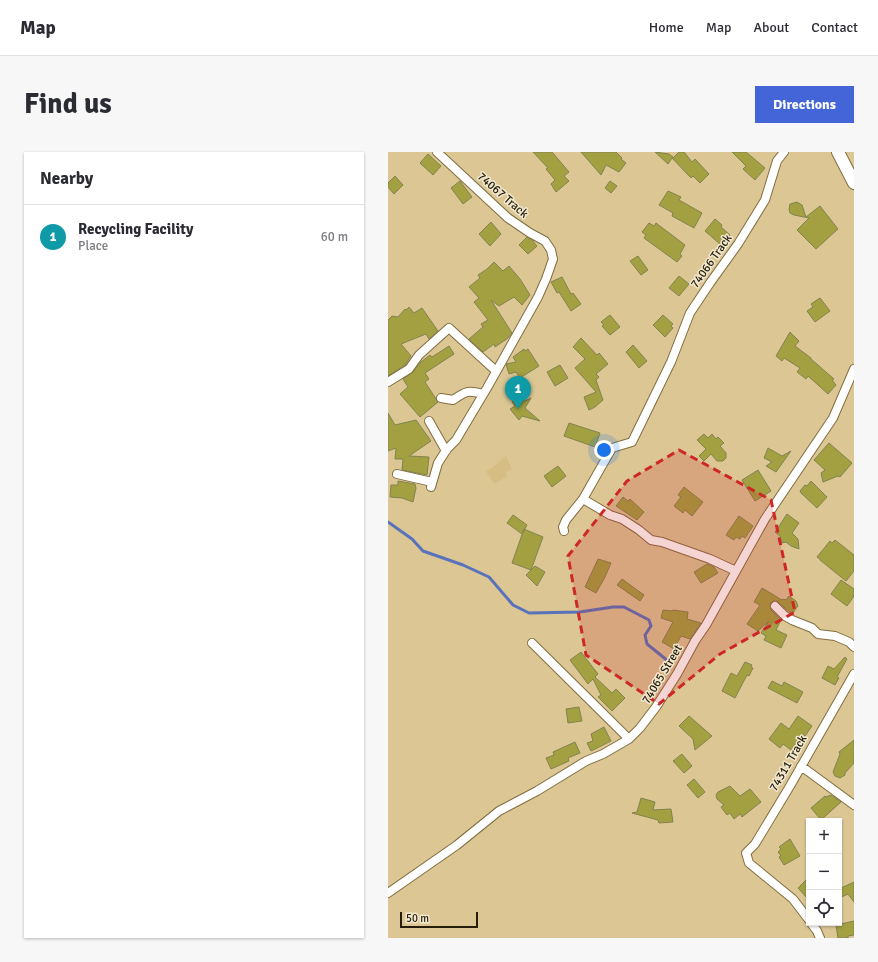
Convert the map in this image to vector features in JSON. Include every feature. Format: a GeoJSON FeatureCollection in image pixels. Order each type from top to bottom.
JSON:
{"type":"FeatureCollection","features":[{"type":"Feature","properties":{"kind":"street","name":"74067 Track"},"geometry":{"type":"LineString","coordinates":[[397,474],[431,484],[438,463],[456,440],[538,297],[553,259],[550,250],[544,241],[508,218],[437,152]]}},
{"type":"Feature","properties":{"kind":"street","name":"74066 Track"},"geometry":{"type":"LineString","coordinates":[[564,531],[563,528],[566,520],[583,499],[612,448],[632,442],[660,386],[690,313],[738,244],[765,200],[777,161],[784,152]]}},
{"type":"Feature","properties":{"kind":"street"},"geometry":{"type":"LineString","coordinates":[[838,152],[854,183]]}},
{"type":"Feature","properties":{"kind":"street"},"geometry":{"type":"LineString","coordinates":[[388,382],[409,369],[419,355],[449,328],[496,371]]}},
{"type":"Feature","properties":{"kind":"street","name":"74065 Street"},"geometry":{"type":"LineString","coordinates":[[388,893],[457,845],[499,811],[537,791],[586,761],[603,754],[629,739],[640,728],[656,707],[677,674],[765,519],[833,418],[854,369]]}},
{"type":"Feature","properties":{"kind":"street"},"geometry":{"type":"LineString","coordinates":[[442,398],[453,400],[463,392],[472,391],[483,394]]}},
{"type":"Feature","properties":{"kind":"street"},"geometry":{"type":"LineString","coordinates":[[429,421],[446,451]]}},
{"type":"Feature","properties":{"kind":"street"},"geometry":{"type":"LineString","coordinates":[[583,499],[610,515],[622,519],[651,540],[662,542],[710,559],[736,571]]}},
{"type":"Feature","properties":{"kind":"street"},"geometry":{"type":"LineString","coordinates":[[775,606],[785,616],[812,628],[818,634],[835,636],[849,642],[854,648]]}},
{"type":"Feature","properties":{"kind":"street"},"geometry":{"type":"LineString","coordinates":[[532,643],[629,739]]}},
{"type":"Feature","properties":{"kind":"street","name":"74311 Track"},"geometry":{"type":"LineString","coordinates":[[806,916],[793,899],[750,864],[746,853],[755,844],[854,674]]}},
{"type":"Feature","properties":{"kind":"street"},"geometry":{"type":"LineString","coordinates":[[801,766],[854,805]]}},
{"type":"Feature","properties":{"kind":"street"},"geometry":{"type":"LineString","coordinates":[[813,926],[820,938]]}},
{"type":"Feature","properties":{"kind":"highlighted area"},"geometry":{"type":"Polygon","coordinates":[[[679,450],[771,500],[795,612],[720,654],[659,704],[586,655],[568,556],[627,481],[679,450]]]}},
{"type":"Feature","properties":{"kind":"shaded area"},"geometry":{"type":"Polygon","coordinates":[[[506,456],[512,469],[505,473],[508,476],[494,484],[486,471],[506,456]]]}},
{"type":"Feature","properties":{"kind":"building"},"geometry":{"type":"Polygon","coordinates":[[[533,152],[552,152],[569,172],[564,176],[569,181],[556,192],[551,184],[555,180],[546,169],[548,168],[533,152]]]}},
{"type":"Feature","properties":{"kind":"building"},"geometry":{"type":"Polygon","coordinates":[[[581,152],[616,152],[626,163],[619,172],[606,165],[601,175],[581,152]]]}},
{"type":"Feature","properties":{"kind":"building"},"geometry":{"type":"Polygon","coordinates":[[[655,152],[669,154],[673,158],[679,152],[684,152],[692,162],[695,159],[709,174],[700,183],[693,176],[691,178],[672,158],[668,164],[655,152]]]}},
{"type":"Feature","properties":{"kind":"building"},"geometry":{"type":"Polygon","coordinates":[[[732,152],[746,152],[765,168],[755,180],[743,169],[746,166],[732,152]]]}},
{"type":"Feature","properties":{"kind":"building"},"geometry":{"type":"Polygon","coordinates":[[[428,154],[441,166],[433,175],[420,163],[428,154]]]}},
{"type":"Feature","properties":{"kind":"building"},"geometry":{"type":"Polygon","coordinates":[[[395,176],[403,185],[394,194],[388,187],[388,183],[395,176]]]}},
{"type":"Feature","properties":{"kind":"building"},"geometry":{"type":"Polygon","coordinates":[[[460,181],[472,197],[463,204],[451,188],[460,181]]]}},
{"type":"Feature","properties":{"kind":"building"},"geometry":{"type":"Polygon","coordinates":[[[610,181],[617,186],[611,193],[605,188],[610,181]]]}},
{"type":"Feature","properties":{"kind":"building"},"geometry":{"type":"Polygon","coordinates":[[[668,191],[681,197],[679,200],[702,213],[694,228],[672,216],[673,213],[659,205],[668,191]]]}},
{"type":"Feature","properties":{"kind":"building"},"geometry":{"type":"Polygon","coordinates":[[[797,202],[802,205],[806,217],[820,206],[838,229],[816,249],[797,230],[809,218],[790,213],[790,204],[797,202]]]}},
{"type":"Feature","properties":{"kind":"building"},"geometry":{"type":"Polygon","coordinates":[[[715,219],[730,235],[721,245],[705,231],[715,219]]]}},
{"type":"Feature","properties":{"kind":"building"},"geometry":{"type":"Polygon","coordinates":[[[491,222],[501,234],[490,246],[479,234],[491,222]]]}},
{"type":"Feature","properties":{"kind":"building"},"geometry":{"type":"Polygon","coordinates":[[[649,223],[654,226],[656,223],[685,245],[680,254],[682,256],[677,262],[644,238],[646,235],[642,232],[649,223]]]}},
{"type":"Feature","properties":{"kind":"building"},"geometry":{"type":"Polygon","coordinates":[[[527,237],[537,246],[528,254],[519,245],[527,237]]]}},
{"type":"Feature","properties":{"kind":"building"},"geometry":{"type":"Polygon","coordinates":[[[638,256],[648,270],[641,275],[630,261],[638,256]]]}},
{"type":"Feature","properties":{"kind":"building"},"geometry":{"type":"Polygon","coordinates":[[[494,262],[503,271],[509,266],[520,279],[530,295],[522,305],[514,297],[499,306],[491,300],[512,333],[508,338],[495,347],[494,344],[483,352],[469,339],[483,327],[481,324],[488,320],[474,302],[479,298],[469,287],[480,278],[478,275],[494,262]]]}},
{"type":"Feature","properties":{"kind":"building"},"geometry":{"type":"Polygon","coordinates":[[[679,276],[689,284],[679,296],[669,288],[679,276]]]}},
{"type":"Feature","properties":{"kind":"building"},"geometry":{"type":"Polygon","coordinates":[[[562,277],[571,294],[573,293],[581,304],[571,311],[559,292],[557,293],[551,282],[562,277]]]}},
{"type":"Feature","properties":{"kind":"building"},"geometry":{"type":"Polygon","coordinates":[[[820,298],[830,311],[815,322],[807,311],[813,307],[811,304],[820,298]]]}},
{"type":"Feature","properties":{"kind":"building"},"geometry":{"type":"Polygon","coordinates":[[[409,307],[414,313],[422,308],[438,331],[429,339],[426,334],[401,344],[411,356],[405,365],[388,376],[388,320],[392,316],[398,317],[405,309],[406,310],[409,307]]]}},
{"type":"Feature","properties":{"kind":"building"},"geometry":{"type":"Polygon","coordinates":[[[610,315],[620,327],[610,335],[602,326],[604,325],[601,322],[610,315]]]}},
{"type":"Feature","properties":{"kind":"building"},"geometry":{"type":"Polygon","coordinates":[[[663,315],[673,324],[671,326],[673,328],[665,337],[653,325],[663,315]]]}},
{"type":"Feature","properties":{"kind":"building"},"geometry":{"type":"Polygon","coordinates":[[[790,332],[799,341],[795,346],[834,379],[832,380],[836,385],[828,394],[808,376],[806,379],[797,372],[800,368],[784,358],[782,361],[776,356],[790,332]]]}},
{"type":"Feature","properties":{"kind":"building"},"geometry":{"type":"Polygon","coordinates":[[[581,338],[597,355],[599,353],[608,364],[596,374],[599,377],[596,380],[603,400],[589,410],[584,397],[596,392],[575,368],[585,359],[573,347],[581,338]]]}},
{"type":"Feature","properties":{"kind":"building"},"geometry":{"type":"Polygon","coordinates":[[[633,345],[647,361],[639,368],[626,352],[633,345]]]}},
{"type":"Feature","properties":{"kind":"building"},"geometry":{"type":"Polygon","coordinates":[[[449,346],[454,354],[425,373],[429,379],[425,382],[438,402],[420,417],[400,394],[408,387],[403,379],[413,372],[421,362],[430,355],[432,357],[449,346]]]}},
{"type":"Feature","properties":{"kind":"building"},"geometry":{"type":"Polygon","coordinates":[[[524,349],[525,351],[528,349],[539,366],[520,378],[516,372],[509,374],[506,364],[516,362],[513,357],[524,349]]]}},
{"type":"Feature","properties":{"kind":"building"},"geometry":{"type":"Polygon","coordinates":[[[560,365],[568,378],[555,386],[547,372],[560,365]]]}},
{"type":"Feature","properties":{"kind":"building"},"geometry":{"type":"Polygon","coordinates":[[[520,395],[525,401],[531,398],[525,408],[540,421],[522,416],[519,420],[510,409],[515,406],[512,402],[520,395]]]}},
{"type":"Feature","properties":{"kind":"building"},"geometry":{"type":"Polygon","coordinates":[[[388,413],[395,425],[416,420],[431,441],[409,456],[429,457],[427,475],[402,470],[403,459],[395,459],[396,448],[388,451],[388,413]]]}},
{"type":"Feature","properties":{"kind":"building"},"geometry":{"type":"Polygon","coordinates":[[[569,423],[600,433],[595,447],[564,436],[569,423]]]}},
{"type":"Feature","properties":{"kind":"building"},"geometry":{"type":"Polygon","coordinates":[[[704,434],[708,438],[712,434],[716,439],[718,437],[724,443],[720,446],[726,453],[726,458],[723,461],[717,461],[711,454],[704,461],[699,456],[706,449],[697,440],[704,434]]]}},
{"type":"Feature","properties":{"kind":"building"},"geometry":{"type":"Polygon","coordinates":[[[829,443],[852,463],[840,477],[838,476],[823,482],[821,473],[825,470],[814,460],[829,443]]]}},
{"type":"Feature","properties":{"kind":"building"},"geometry":{"type":"Polygon","coordinates":[[[768,448],[782,456],[791,451],[776,472],[766,466],[772,462],[764,458],[768,448]]]}},
{"type":"Feature","properties":{"kind":"building"},"geometry":{"type":"Polygon","coordinates":[[[558,466],[566,476],[552,487],[544,476],[558,466]]]}},
{"type":"Feature","properties":{"kind":"building"},"geometry":{"type":"Polygon","coordinates":[[[758,470],[771,491],[755,501],[742,480],[758,470]]]}},
{"type":"Feature","properties":{"kind":"building"},"geometry":{"type":"Polygon","coordinates":[[[398,481],[415,484],[416,488],[413,502],[402,498],[390,497],[391,485],[398,485],[398,481]]]}},
{"type":"Feature","properties":{"kind":"building"},"geometry":{"type":"Polygon","coordinates":[[[811,481],[827,497],[817,508],[800,491],[811,481]]]}},
{"type":"Feature","properties":{"kind":"building"},"geometry":{"type":"Polygon","coordinates":[[[684,487],[703,502],[692,516],[685,510],[683,513],[674,506],[681,497],[678,495],[684,487]]]}},
{"type":"Feature","properties":{"kind":"building"},"geometry":{"type":"Polygon","coordinates":[[[623,497],[628,501],[630,499],[644,512],[637,520],[616,506],[623,497]]]}},
{"type":"Feature","properties":{"kind":"building"},"geometry":{"type":"Polygon","coordinates":[[[787,514],[799,523],[792,533],[798,539],[799,549],[786,542],[782,543],[780,536],[775,532],[787,514]]]}},
{"type":"Feature","properties":{"kind":"building"},"geometry":{"type":"Polygon","coordinates":[[[513,515],[527,525],[522,534],[507,523],[513,515]]]}},
{"type":"Feature","properties":{"kind":"building"},"geometry":{"type":"Polygon","coordinates":[[[739,516],[753,526],[745,538],[742,536],[740,539],[736,537],[734,540],[726,535],[739,516]]]}},
{"type":"Feature","properties":{"kind":"building"},"geometry":{"type":"Polygon","coordinates":[[[524,529],[543,537],[531,570],[512,563],[524,529]]]}},
{"type":"Feature","properties":{"kind":"building"},"geometry":{"type":"Polygon","coordinates":[[[835,540],[854,555],[854,571],[846,581],[817,557],[830,541],[832,543],[835,540]]]}},
{"type":"Feature","properties":{"kind":"building"},"geometry":{"type":"Polygon","coordinates":[[[598,559],[611,563],[596,593],[585,587],[598,559]]]}},
{"type":"Feature","properties":{"kind":"building"},"geometry":{"type":"Polygon","coordinates":[[[707,564],[714,567],[718,573],[701,583],[694,572],[707,564]]]}},
{"type":"Feature","properties":{"kind":"building"},"geometry":{"type":"Polygon","coordinates":[[[535,566],[545,572],[537,586],[526,575],[535,566]]]}},
{"type":"Feature","properties":{"kind":"building"},"geometry":{"type":"Polygon","coordinates":[[[622,579],[644,595],[640,601],[617,585],[622,579]]]}},
{"type":"Feature","properties":{"kind":"building"},"geometry":{"type":"Polygon","coordinates":[[[841,580],[854,589],[854,596],[847,606],[831,594],[841,580]]]}},
{"type":"Feature","properties":{"kind":"building"},"geometry":{"type":"Polygon","coordinates":[[[762,588],[782,600],[786,600],[789,596],[796,601],[798,606],[792,614],[777,601],[773,601],[770,604],[771,610],[781,620],[776,630],[787,635],[781,648],[764,640],[766,636],[761,633],[769,621],[758,631],[747,624],[760,605],[754,602],[762,588]]]}},
{"type":"Feature","properties":{"kind":"building"},"geometry":{"type":"Polygon","coordinates":[[[663,610],[688,612],[687,619],[701,623],[690,639],[681,636],[674,649],[662,642],[673,622],[661,618],[663,610]]]}},
{"type":"Feature","properties":{"kind":"building"},"geometry":{"type":"Polygon","coordinates":[[[581,652],[598,674],[595,677],[612,693],[616,689],[625,698],[612,711],[598,697],[601,695],[593,679],[588,684],[570,660],[581,652]]]}},
{"type":"Feature","properties":{"kind":"building"},"geometry":{"type":"Polygon","coordinates":[[[845,657],[847,659],[837,677],[839,678],[835,685],[822,678],[828,666],[834,669],[845,657]]]}},
{"type":"Feature","properties":{"kind":"building"},"geometry":{"type":"Polygon","coordinates":[[[745,662],[752,665],[751,667],[753,668],[749,676],[747,675],[735,698],[722,691],[731,673],[737,676],[745,662]]]}},
{"type":"Feature","properties":{"kind":"building"},"geometry":{"type":"Polygon","coordinates":[[[772,681],[782,686],[784,682],[803,692],[797,703],[768,688],[772,681]]]}},
{"type":"Feature","properties":{"kind":"building"},"geometry":{"type":"Polygon","coordinates":[[[579,707],[582,721],[568,723],[566,709],[579,707]]]}},
{"type":"Feature","properties":{"kind":"building"},"geometry":{"type":"Polygon","coordinates":[[[689,716],[712,736],[695,750],[693,739],[679,726],[689,716]]]}},
{"type":"Feature","properties":{"kind":"building"},"geometry":{"type":"Polygon","coordinates":[[[798,716],[812,726],[805,736],[802,734],[791,750],[783,744],[780,748],[769,739],[781,723],[789,729],[798,716]]]}},
{"type":"Feature","properties":{"kind":"building"},"geometry":{"type":"Polygon","coordinates":[[[604,727],[611,741],[591,751],[587,743],[593,741],[591,734],[604,727]]]}},
{"type":"Feature","properties":{"kind":"building"},"geometry":{"type":"Polygon","coordinates":[[[854,740],[854,763],[845,775],[840,778],[835,776],[833,772],[840,754],[839,752],[854,740]]]}},
{"type":"Feature","properties":{"kind":"building"},"geometry":{"type":"Polygon","coordinates":[[[575,742],[580,753],[568,758],[569,761],[551,769],[546,758],[554,755],[553,752],[575,742]]]}},
{"type":"Feature","properties":{"kind":"building"},"geometry":{"type":"Polygon","coordinates":[[[682,754],[692,766],[684,773],[673,761],[682,754]]]}},
{"type":"Feature","properties":{"kind":"building"},"geometry":{"type":"Polygon","coordinates":[[[694,779],[705,792],[698,798],[687,785],[694,779]]]}},
{"type":"Feature","properties":{"kind":"building"},"geometry":{"type":"Polygon","coordinates":[[[730,786],[740,796],[750,789],[761,802],[742,817],[740,814],[734,819],[730,813],[727,815],[721,807],[724,805],[717,799],[716,795],[718,792],[730,786]]]}},
{"type":"Feature","properties":{"kind":"building"},"geometry":{"type":"Polygon","coordinates":[[[831,795],[841,802],[823,818],[819,818],[811,808],[825,796],[831,795]]]}},
{"type":"Feature","properties":{"kind":"building"},"geometry":{"type":"Polygon","coordinates":[[[641,798],[655,802],[653,810],[671,809],[673,822],[659,823],[658,820],[632,813],[637,812],[641,798]]]}},
{"type":"Feature","properties":{"kind":"building"},"geometry":{"type":"Polygon","coordinates":[[[790,839],[800,856],[784,865],[779,857],[781,856],[778,852],[781,849],[779,847],[790,839]]]}},
{"type":"Feature","properties":{"kind":"building"},"geometry":{"type":"Polygon","coordinates":[[[806,880],[806,897],[798,888],[806,880]]]}},
{"type":"Feature","properties":{"kind":"building"},"geometry":{"type":"Polygon","coordinates":[[[854,882],[854,902],[848,894],[842,897],[842,888],[854,882]]]}},
{"type":"Feature","properties":{"kind":"building"},"geometry":{"type":"Polygon","coordinates":[[[854,921],[854,935],[848,936],[848,938],[838,938],[836,926],[842,926],[842,924],[854,921]]]}},
{"type":"Feature","properties":{"kind":"waterway"},"geometry":{"type":"LineString","coordinates":[[388,522],[412,539],[423,551],[463,565],[489,577],[513,605],[529,613],[580,612],[613,607],[624,607],[649,620],[651,626],[645,635],[647,644],[668,661]]}},
{"type":"Feature","properties":{"kind":"place","name":"Recycling Facility"},"geometry":{"type":"Point","coordinates":[518,409]}}]}
